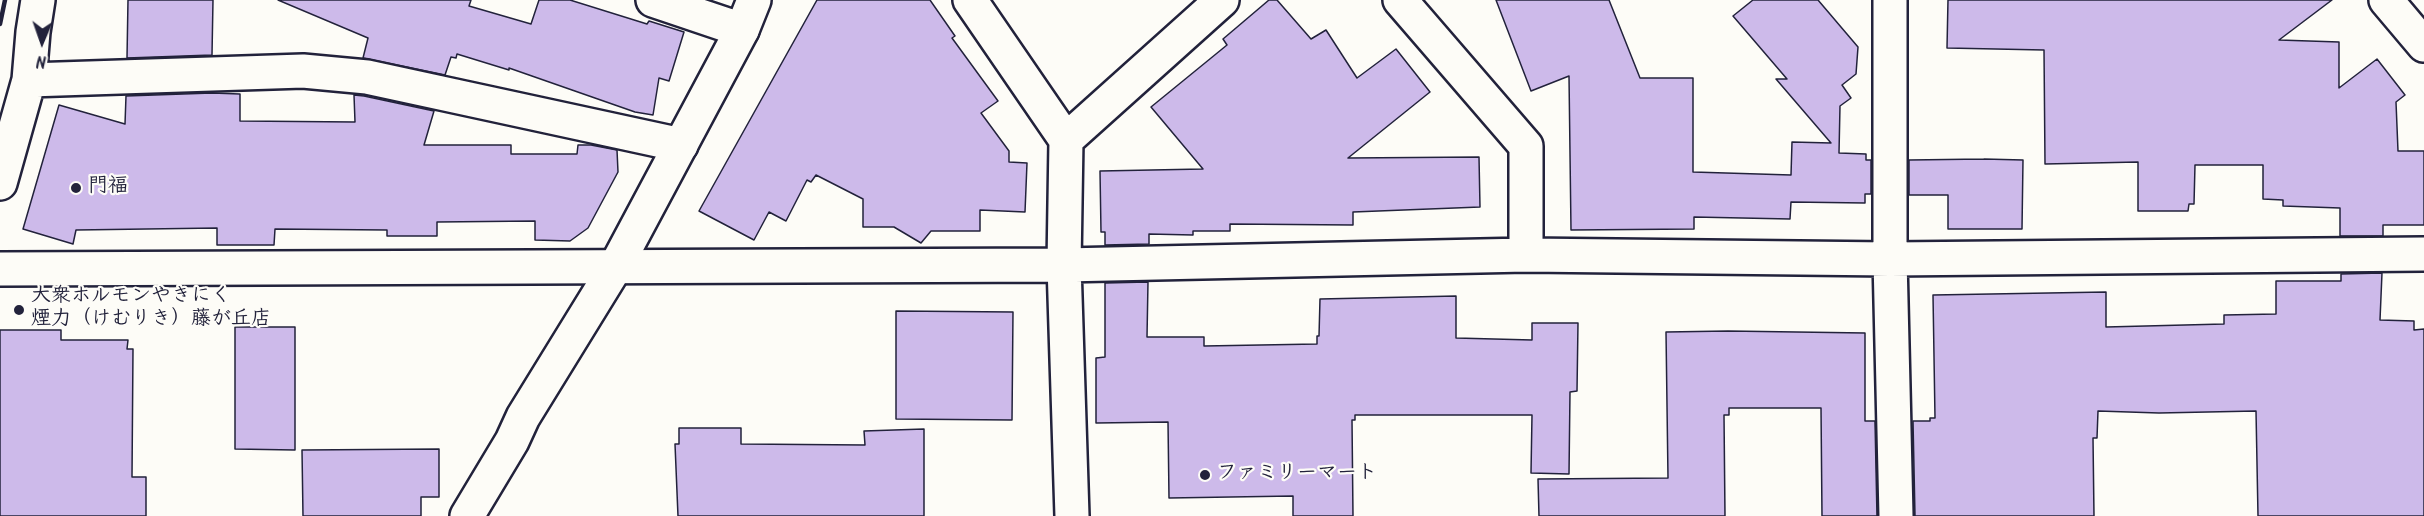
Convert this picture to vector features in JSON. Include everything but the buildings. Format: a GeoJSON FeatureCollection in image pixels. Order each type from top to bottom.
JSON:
{"type":"FeatureCollection","features":[{"type":"Feature","properties":{"kind":"street"},"geometry":{"type":"LineString","coordinates":[[0,183],[29,80],[38,0]]}},
{"type":"Feature","properties":{"kind":"street"},"geometry":{"type":"LineString","coordinates":[[468,516],[512,441],[523,417],[616,266],[748,15],[654,0]]}},
{"type":"Feature","properties":{"kind":"street"},"geometry":{"type":"LineString","coordinates":[[970,0],[1066,140],[1064,265],[1072,516]]}},
{"type":"Feature","properties":{"kind":"street"},"geometry":{"type":"LineString","coordinates":[[1066,140],[1222,0]]}},
{"type":"Feature","properties":{"kind":"street"},"geometry":{"type":"LineString","coordinates":[[1400,0],[1527,146],[1526,255]]}},
{"type":"Feature","properties":{"kind":"street"},"geometry":{"type":"LineString","coordinates":[[1890,0],[1890,259],[1896,516]]}},
{"type":"Feature","properties":{"kind":"street"},"geometry":{"type":"LineString","coordinates":[[2386,0],[2424,45]]}},
{"type":"Feature","properties":{"kind":"street"},"geometry":{"type":"LineString","coordinates":[[29,80],[313,72],[367,77],[681,144]]}},
{"type":"Feature","properties":{"kind":"street"},"geometry":{"type":"LineString","coordinates":[[0,269],[1064,265],[1526,255],[1890,259],[2424,254]]}},
{"type":"Feature","properties":{"kind":"railway"},"geometry":{"type":"LineString","coordinates":[[0,24],[5,0]]}},
{"type":"Feature","properties":{"kind":"place","name":"門福"},"geometry":{"type":"Point","coordinates":[76,188]}},
{"type":"Feature","properties":{"kind":"place","name":"大衆ホルモンやきにく 煙力（けむりき）藤が丘店"},"geometry":{"type":"Point","coordinates":[19,310]}},
{"type":"Feature","properties":{"kind":"place","name":"ファミリーマート"},"geometry":{"type":"Point","coordinates":[1205,475]}}]}
